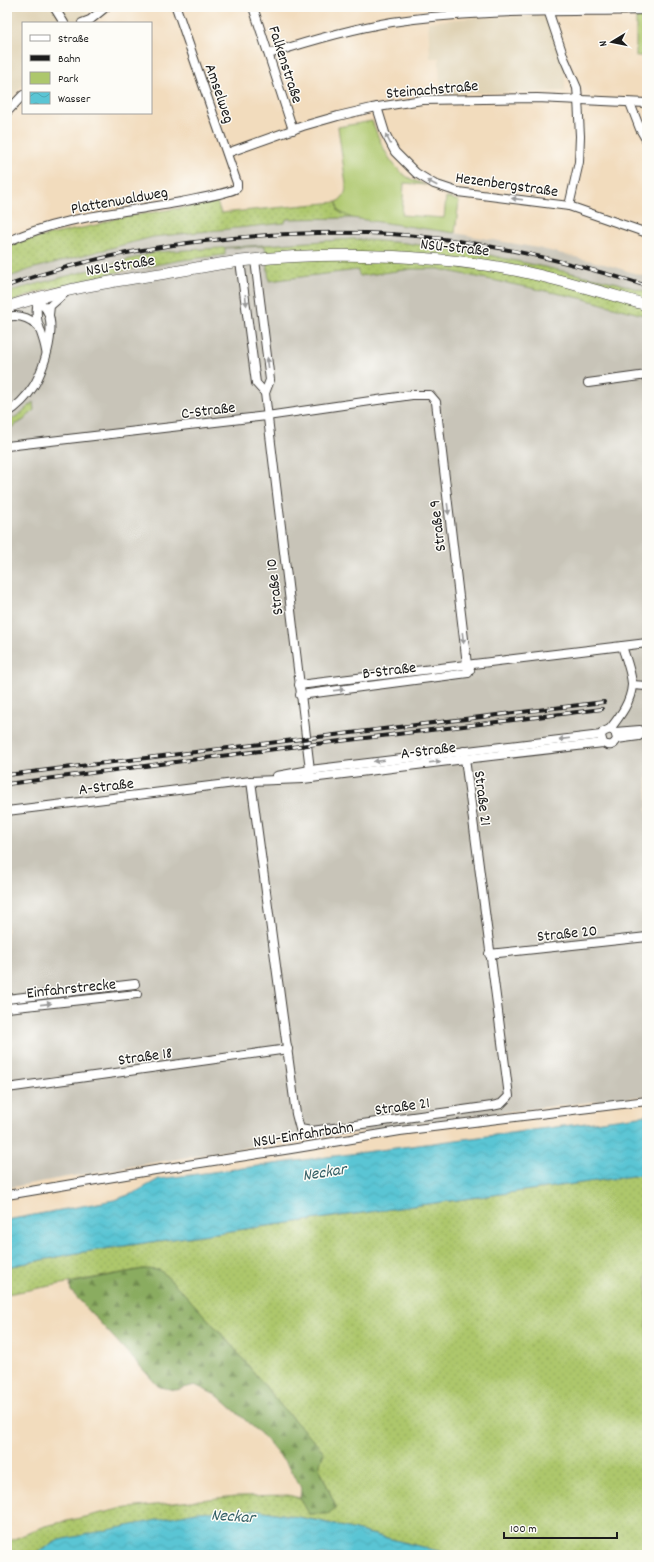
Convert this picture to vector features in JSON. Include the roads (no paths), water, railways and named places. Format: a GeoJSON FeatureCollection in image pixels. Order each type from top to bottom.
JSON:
{"type":"FeatureCollection","features":[{"type":"Feature","properties":{"kind":"main road","name":"NSU-Straße"},"geometry":{"type":"LineString","coordinates":[[7,307],[71,289],[240,261],[331,256],[403,257],[485,265],[522,272],[647,306]]}},
{"type":"Feature","properties":{"kind":"street"},"geometry":{"type":"LineString","coordinates":[[54,7],[63,22]]}},
{"type":"Feature","properties":{"kind":"street"},"geometry":{"type":"LineString","coordinates":[[84,22],[96,16],[106,7]]}},
{"type":"Feature","properties":{"kind":"street","name":"Amselweg"},"geometry":{"type":"LineString","coordinates":[[176,7],[227,153],[237,183],[237,188]]}},
{"type":"Feature","properties":{"kind":"street","name":"Falkenstraße"},"geometry":{"type":"LineString","coordinates":[[253,7],[293,130]]}},
{"type":"Feature","properties":{"kind":"street"},"geometry":{"type":"LineString","coordinates":[[269,54],[351,30],[391,22],[464,14],[548,10],[647,10]]}},
{"type":"Feature","properties":{"kind":"street"},"geometry":{"type":"LineString","coordinates":[[548,10],[564,58],[577,88],[580,136],[578,162],[569,206]]}},
{"type":"Feature","properties":{"kind":"street"},"geometry":{"type":"LineString","coordinates":[[7,112],[22,96]]}},
{"type":"Feature","properties":{"kind":"street","name":"Steinachstraße"},"geometry":{"type":"LineString","coordinates":[[227,153],[338,116],[377,107],[422,100],[453,98],[578,99],[647,103]]}},
{"type":"Feature","properties":{"kind":"street"},"geometry":{"type":"LineString","coordinates":[[630,103],[640,129],[647,140]]}},
{"type":"Feature","properties":{"kind":"street","name":"Hezenbergstraße"},"geometry":{"type":"LineString","coordinates":[[377,107],[385,133],[395,152],[416,173],[434,184],[458,192],[569,206],[647,233]]}},
{"type":"Feature","properties":{"kind":"street","name":"Plattenwaldweg"},"geometry":{"type":"LineString","coordinates":[[7,242],[24,234],[56,224],[203,198],[237,188]]}},
{"type":"Feature","properties":{"kind":"street"},"geometry":{"type":"LineString","coordinates":[[240,261],[256,383],[265,393],[270,380],[255,260]]}},
{"type":"Feature","properties":{"kind":"street"},"geometry":{"type":"LineString","coordinates":[[7,413],[25,398],[34,386],[44,365],[50,338],[50,306],[71,289]]}},
{"type":"Feature","properties":{"kind":"street"},"geometry":{"type":"LineString","coordinates":[[37,299],[45,307],[49,316]]}},
{"type":"Feature","properties":{"kind":"street"},"geometry":{"type":"LineString","coordinates":[[37,299],[36,311],[38,325],[44,339],[46,354]]}},
{"type":"Feature","properties":{"kind":"street"},"geometry":{"type":"LineString","coordinates":[[7,317],[15,315],[28,318],[38,325]]}},
{"type":"Feature","properties":{"kind":"street"},"geometry":{"type":"LineString","coordinates":[[588,383],[647,374]]}},
{"type":"Feature","properties":{"kind":"street","name":"Straße 10"},"geometry":{"type":"LineString","coordinates":[[265,393],[310,774]]}},
{"type":"Feature","properties":{"kind":"street","name":"Straße 9"},"geometry":{"type":"LineString","coordinates":[[412,396],[430,395],[436,402],[468,674]]}},
{"type":"Feature","properties":{"kind":"street","name":"C-Straße"},"geometry":{"type":"LineString","coordinates":[[7,446],[268,416],[412,396]]}},
{"type":"Feature","properties":{"kind":"street","name":"B-Straße"},"geometry":{"type":"LineString","coordinates":[[299,685],[647,643]]}},
{"type":"Feature","properties":{"kind":"street"},"geometry":{"type":"LineString","coordinates":[[602,740],[602,732],[614,733],[628,700],[632,685],[622,646]]}},
{"type":"Feature","properties":{"kind":"street"},"geometry":{"type":"LineString","coordinates":[[468,674],[476,663]]}},
{"type":"Feature","properties":{"kind":"street","name":"B-Straße"},"geometry":{"type":"LineString","coordinates":[[300,695],[468,674]]}},
{"type":"Feature","properties":{"kind":"street"},"geometry":{"type":"LineString","coordinates":[[632,685],[647,686]]}},
{"type":"Feature","properties":{"kind":"street","name":"A-Straße"},"geometry":{"type":"LineString","coordinates":[[7,811],[464,755],[602,740],[607,746],[611,746],[615,743],[614,733],[640,730],[644,733]]}},
{"type":"Feature","properties":{"kind":"street","name":"Straße 21"},"geometry":{"type":"LineString","coordinates":[[254,781],[296,1114],[300,1129],[312,1131],[502,1104],[509,1096],[489,954],[464,755]]}},
{"type":"Feature","properties":{"kind":"street","name":"Straße 20"},"geometry":{"type":"LineString","coordinates":[[489,954],[647,937]]}},
{"type":"Feature","properties":{"kind":"street","name":"Einfahrstrecke"},"geometry":{"type":"LineString","coordinates":[[7,999],[136,984]]}},
{"type":"Feature","properties":{"kind":"street","name":"Einfahrstrecke"},"geometry":{"type":"LineString","coordinates":[[7,1008],[137,994]]}},
{"type":"Feature","properties":{"kind":"street","name":"Straße 18"},"geometry":{"type":"LineString","coordinates":[[7,1086],[7,1088],[15,1087],[288,1049]]}},
{"type":"Feature","properties":{"kind":"street","name":"NSU-Einfahrbahn"},"geometry":{"type":"LineString","coordinates":[[7,1195],[400,1131],[647,1101]]}},
{"type":"Feature","properties":{"kind":"water","name":"Neckar"},"geometry":{"type":"Polygon","coordinates":[[[647,1115],[647,1174],[165,1240],[77,1253],[7,1267],[7,1220],[114,1200],[134,1193],[159,1179],[647,1115]]]}},
{"type":"Feature","properties":{"kind":"water","name":"Neckar"},"geometry":{"type":"Polygon","coordinates":[[[259,1510],[320,1521],[454,1555],[310,1555],[284,1551],[211,1550],[187,1555],[33,1555],[59,1540],[196,1512],[259,1510]]]}},
{"type":"Feature","properties":{"kind":"railway"},"geometry":{"type":"LineString","coordinates":[[7,286],[53,271],[147,249],[219,239],[317,233],[391,234],[488,246],[552,259],[647,286]]}},
{"type":"Feature","properties":{"kind":"railway"},"geometry":{"type":"LineString","coordinates":[[7,775],[604,702]]}},
{"type":"Feature","properties":{"kind":"railway"},"geometry":{"type":"LineString","coordinates":[[7,784],[275,749],[602,709]]}}]}
